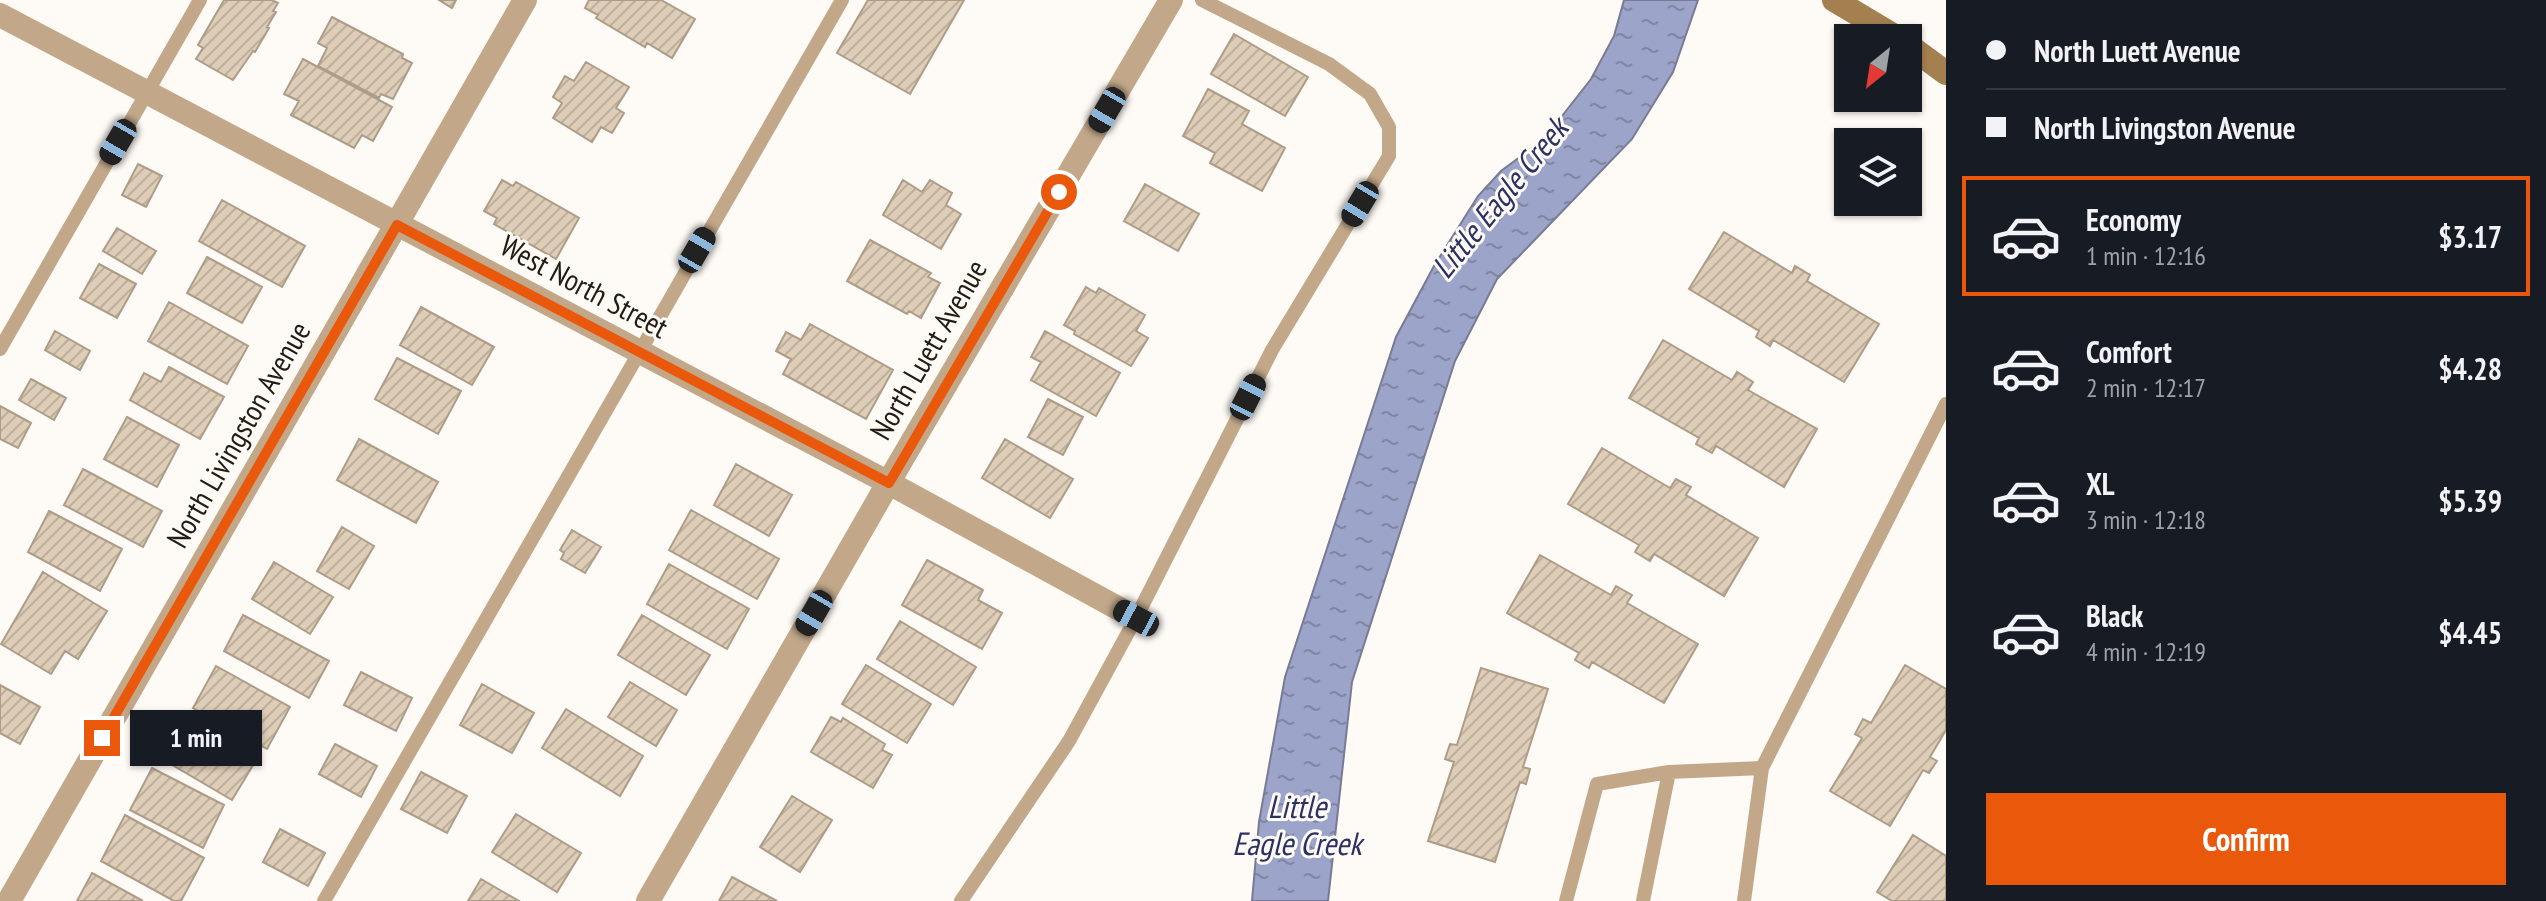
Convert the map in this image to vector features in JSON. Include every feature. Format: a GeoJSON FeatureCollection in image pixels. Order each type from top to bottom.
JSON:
{"type":"FeatureCollection","features":[{"type":"Feature","properties":{"kind":"main road"},"geometry":{"type":"LineString","coordinates":[[1834,0],[1874,24]]}},
{"type":"Feature","properties":{"kind":"main road"},"geometry":{"type":"LineString","coordinates":[[1922,55],[1946,73]]}},
{"type":"Feature","properties":{"kind":"street","name":"North Livingston Avenue"},"geometry":{"type":"LineString","coordinates":[[9,901],[525,0]]}},
{"type":"Feature","properties":{"kind":"street","name":"North Luett Avenue"},"geometry":{"type":"LineString","coordinates":[[648,901],[1171,0]]}},
{"type":"Feature","properties":{"kind":"street","name":"West North Street"},"geometry":{"type":"LineString","coordinates":[[0,15],[889,483],[1136,618]]}},
{"type":"Feature","properties":{"kind":"lane"},"geometry":{"type":"LineString","coordinates":[[0,349],[200,0]]}},
{"type":"Feature","properties":{"kind":"lane"},"geometry":{"type":"LineString","coordinates":[[324,901],[842,0]]}},
{"type":"Feature","properties":{"kind":"lane"},"geometry":{"type":"LineString","coordinates":[[961,901],[1069,741],[1136,618],[1272,350],[1389,156],[1389,127],[1370,94],[1329,64],[1202,0]]}},
{"type":"Feature","properties":{"kind":"lane"},"geometry":{"type":"LineString","coordinates":[[1744,901],[1762,768],[1946,404]]}},
{"type":"Feature","properties":{"kind":"lane"},"geometry":{"type":"LineString","coordinates":[[1566,901],[1597,784],[1669,772],[1762,768]]}},
{"type":"Feature","properties":{"kind":"lane"},"geometry":{"type":"LineString","coordinates":[[1643,901],[1669,772]]}},
{"type":"Feature","properties":{"kind":"water","name":"Little Eagle Creek"},"geometry":{"type":"Polygon","coordinates":[[[1624,0],[1698,0],[1673,72],[1632,139],[1497,279],[1455,361],[1352,682],[1328,901],[1252,901],[1259,822],[1285,677],[1396,337],[1434,266],[1478,196],[1501,171],[1544,139],[1591,79],[1614,36],[1624,0]]]}},
{"type":"Feature","properties":{"kind":"building"},"geometry":{"type":"Polygon","coordinates":[[[224,0],[272,0],[278,3],[269,28],[255,52],[233,80],[196,59],[203,48],[198,45],[224,0]]]}},
{"type":"Feature","properties":{"kind":"building"},"geometry":{"type":"Polygon","coordinates":[[[439,0],[456,0],[452,8],[439,0]]]}},
{"type":"Feature","properties":{"kind":"building"},"geometry":{"type":"Polygon","coordinates":[[[589,0],[661,0],[695,19],[672,58],[647,43],[645,47],[596,18],[598,15],[585,8],[589,0]]]}},
{"type":"Feature","properties":{"kind":"building"},"geometry":{"type":"Polygon","coordinates":[[[868,0],[964,0],[910,94],[837,53],[868,0]]]}},
{"type":"Feature","properties":{"kind":"building"},"geometry":{"type":"Polygon","coordinates":[[[332,17],[403,54],[402,58],[412,63],[393,99],[381,94],[379,98],[318,66],[327,48],[318,43],[332,17]]]}},
{"type":"Feature","properties":{"kind":"building"},"geometry":{"type":"Polygon","coordinates":[[[1234,34],[1308,77],[1285,116],[1211,74],[1234,34]]]}},
{"type":"Feature","properties":{"kind":"building"},"geometry":{"type":"Polygon","coordinates":[[[303,59],[392,107],[373,141],[362,135],[354,148],[291,115],[299,101],[284,94],[303,59]]]}},
{"type":"Feature","properties":{"kind":"building"},"geometry":{"type":"Polygon","coordinates":[[[586,62],[629,87],[616,108],[624,113],[612,133],[601,127],[592,142],[553,118],[562,103],[553,97],[565,76],[574,81],[586,62]]]}},
{"type":"Feature","properties":{"kind":"building"},"geometry":{"type":"Polygon","coordinates":[[[1208,89],[1249,111],[1242,124],[1285,148],[1262,191],[1210,163],[1215,153],[1183,136],[1208,89]]]}},
{"type":"Feature","properties":{"kind":"building"},"geometry":{"type":"Polygon","coordinates":[[[138,164],[162,176],[146,207],[122,195],[138,164]]]}},
{"type":"Feature","properties":{"kind":"building"},"geometry":{"type":"Polygon","coordinates":[[[502,180],[513,186],[516,182],[579,218],[556,259],[494,224],[497,218],[484,211],[502,180]]]}},
{"type":"Feature","properties":{"kind":"building"},"geometry":{"type":"Polygon","coordinates":[[[903,180],[922,192],[930,180],[952,193],[946,205],[961,214],[941,249],[883,215],[903,180]]]}},
{"type":"Feature","properties":{"kind":"building"},"geometry":{"type":"Polygon","coordinates":[[[1145,184],[1199,214],[1178,251],[1124,221],[1145,184]]]}},
{"type":"Feature","properties":{"kind":"building"},"geometry":{"type":"Polygon","coordinates":[[[222,200],[305,246],[282,287],[199,241],[222,200]]]}},
{"type":"Feature","properties":{"kind":"building"},"geometry":{"type":"Polygon","coordinates":[[[117,228],[156,251],[142,274],[103,251],[117,228]]]}},
{"type":"Feature","properties":{"kind":"building"},"geometry":{"type":"Polygon","coordinates":[[[1724,232],[1792,273],[1795,266],[1810,275],[1807,281],[1879,324],[1844,382],[1773,340],[1770,346],[1756,337],[1759,331],[1689,289],[1724,232]]]}},
{"type":"Feature","properties":{"kind":"building"},"geometry":{"type":"Polygon","coordinates":[[[870,240],[931,273],[928,277],[940,283],[921,318],[909,311],[907,314],[847,281],[870,240]]]}},
{"type":"Feature","properties":{"kind":"building"},"geometry":{"type":"Polygon","coordinates":[[[207,257],[262,287],[242,323],[187,293],[207,257]]]}},
{"type":"Feature","properties":{"kind":"building"},"geometry":{"type":"Polygon","coordinates":[[[99,264],[136,284],[117,318],[80,298],[99,264]]]}},
{"type":"Feature","properties":{"kind":"building"},"geometry":{"type":"Polygon","coordinates":[[[1086,287],[1096,293],[1099,288],[1145,315],[1136,331],[1148,338],[1131,366],[1074,334],[1075,331],[1064,325],[1086,287]]]}},
{"type":"Feature","properties":{"kind":"building"},"geometry":{"type":"Polygon","coordinates":[[[169,302],[248,346],[227,384],[148,341],[169,302]]]}},
{"type":"Feature","properties":{"kind":"building"},"geometry":{"type":"Polygon","coordinates":[[[421,307],[494,347],[472,385],[400,345],[421,307]]]}},
{"type":"Feature","properties":{"kind":"building"},"geometry":{"type":"Polygon","coordinates":[[[810,324],[893,370],[866,419],[783,374],[791,359],[776,351],[786,332],[801,340],[810,324]]]}},
{"type":"Feature","properties":{"kind":"building"},"geometry":{"type":"Polygon","coordinates":[[[55,331],[90,351],[80,370],[45,350],[55,331]]]}},
{"type":"Feature","properties":{"kind":"building"},"geometry":{"type":"Polygon","coordinates":[[[1045,331],[1120,373],[1096,416],[1031,380],[1041,362],[1031,357],[1045,331]]]}},
{"type":"Feature","properties":{"kind":"building"},"geometry":{"type":"Polygon","coordinates":[[[1663,340],[1732,380],[1737,372],[1753,382],[1748,390],[1817,429],[1784,487],[1716,446],[1712,453],[1696,444],[1699,438],[1629,398],[1663,340]]]}},
{"type":"Feature","properties":{"kind":"building"},"geometry":{"type":"Polygon","coordinates":[[[397,358],[461,391],[438,434],[375,399],[397,358]]]}},
{"type":"Feature","properties":{"kind":"building"},"geometry":{"type":"Polygon","coordinates":[[[169,367],[224,397],[200,439],[130,400],[144,373],[161,382],[169,367]]]}},
{"type":"Feature","properties":{"kind":"building"},"geometry":{"type":"Polygon","coordinates":[[[31,379],[66,398],[54,420],[19,400],[31,379]]]}},
{"type":"Feature","properties":{"kind":"building"},"geometry":{"type":"Polygon","coordinates":[[[1048,399],[1083,417],[1063,455],[1028,437],[1048,399]]]}},
{"type":"Feature","properties":{"kind":"building"},"geometry":{"type":"Polygon","coordinates":[[[0,406],[31,423],[18,448],[0,439],[0,406]]]}},
{"type":"Feature","properties":{"kind":"building"},"geometry":{"type":"Polygon","coordinates":[[[127,417],[179,445],[157,487],[104,459],[127,417]]]}},
{"type":"Feature","properties":{"kind":"building"},"geometry":{"type":"Polygon","coordinates":[[[359,439],[438,482],[416,523],[337,480],[359,439]]]}},
{"type":"Feature","properties":{"kind":"building"},"geometry":{"type":"Polygon","coordinates":[[[1005,439],[1073,479],[1050,518],[982,478],[1005,439]]]}},
{"type":"Feature","properties":{"kind":"building"},"geometry":{"type":"Polygon","coordinates":[[[1602,448],[1670,488],[1676,479],[1691,487],[1686,495],[1758,538],[1724,596],[1654,554],[1650,561],[1635,552],[1639,545],[1568,504],[1602,448]]]}},
{"type":"Feature","properties":{"kind":"building"},"geometry":{"type":"Polygon","coordinates":[[[736,464],[792,495],[769,536],[714,505],[736,464]]]}},
{"type":"Feature","properties":{"kind":"building"},"geometry":{"type":"Polygon","coordinates":[[[83,469],[162,511],[143,547],[64,505],[83,469]]]}},
{"type":"Feature","properties":{"kind":"building"},"geometry":{"type":"Polygon","coordinates":[[[691,510],[779,559],[757,599],[669,550],[691,510]]]}},
{"type":"Feature","properties":{"kind":"building"},"geometry":{"type":"Polygon","coordinates":[[[49,511],[122,549],[100,591],[28,552],[49,511]]]}},
{"type":"Feature","properties":{"kind":"building"},"geometry":{"type":"Polygon","coordinates":[[[342,527],[374,546],[349,589],[317,571],[342,527]]]}},
{"type":"Feature","properties":{"kind":"building"},"geometry":{"type":"Polygon","coordinates":[[[572,530],[601,547],[585,573],[561,559],[564,553],[560,550],[572,530]]]}},
{"type":"Feature","properties":{"kind":"building"},"geometry":{"type":"Polygon","coordinates":[[[1540,555],[1611,595],[1616,586],[1632,595],[1627,603],[1698,644],[1664,703],[1592,662],[1589,668],[1575,660],[1579,653],[1507,613],[1540,555]]]}},
{"type":"Feature","properties":{"kind":"building"},"geometry":{"type":"Polygon","coordinates":[[[927,560],[983,590],[978,600],[1002,613],[982,649],[902,605],[927,560]]]}},
{"type":"Feature","properties":{"kind":"building"},"geometry":{"type":"Polygon","coordinates":[[[274,562],[333,597],[310,634],[252,599],[274,562]]]}},
{"type":"Feature","properties":{"kind":"building"},"geometry":{"type":"Polygon","coordinates":[[[669,564],[749,609],[727,649],[647,604],[669,564]]]}},
{"type":"Feature","properties":{"kind":"building"},"geometry":{"type":"Polygon","coordinates":[[[43,572],[107,611],[78,659],[65,651],[51,674],[1,644],[43,572]]]}},
{"type":"Feature","properties":{"kind":"building"},"geometry":{"type":"Polygon","coordinates":[[[243,615],[329,661],[309,698],[224,651],[243,615]]]}},
{"type":"Feature","properties":{"kind":"building"},"geometry":{"type":"Polygon","coordinates":[[[642,615],[710,655],[686,695],[618,655],[642,615]]]}},
{"type":"Feature","properties":{"kind":"building"},"geometry":{"type":"Polygon","coordinates":[[[900,621],[976,667],[953,705],[877,659],[900,621]]]}},
{"type":"Feature","properties":{"kind":"building"},"geometry":{"type":"Polygon","coordinates":[[[866,665],[931,704],[907,743],[842,704],[866,665]]]}},
{"type":"Feature","properties":{"kind":"building"},"geometry":{"type":"Polygon","coordinates":[[[1905,665],[1946,689],[1946,730],[1930,757],[1937,761],[1929,773],[1923,770],[1890,826],[1830,791],[1862,738],[1855,734],[1863,719],[1871,723],[1905,665]]]}},
{"type":"Feature","properties":{"kind":"building"},"geometry":{"type":"Polygon","coordinates":[[[216,666],[290,707],[267,749],[193,708],[216,666]]]}},
{"type":"Feature","properties":{"kind":"building"},"geometry":{"type":"Polygon","coordinates":[[[1481,668],[1548,689],[1523,767],[1530,769],[1526,784],[1520,782],[1495,862],[1428,841],[1454,762],[1445,759],[1450,744],[1457,745],[1481,668]]]}},
{"type":"Feature","properties":{"kind":"building"},"geometry":{"type":"Polygon","coordinates":[[[361,672],[412,698],[396,731],[344,705],[361,672]]]}},
{"type":"Feature","properties":{"kind":"building"},"geometry":{"type":"Polygon","coordinates":[[[630,682],[677,710],[656,746],[608,717],[630,682]]]}},
{"type":"Feature","properties":{"kind":"building"},"geometry":{"type":"Polygon","coordinates":[[[482,684],[534,713],[512,753],[460,725],[482,684]]]}},
{"type":"Feature","properties":{"kind":"building"},"geometry":{"type":"Polygon","coordinates":[[[0,685],[40,707],[20,744],[0,733],[0,685]]]}},
{"type":"Feature","properties":{"kind":"building"},"geometry":{"type":"Polygon","coordinates":[[[566,709],[643,756],[620,796],[542,748],[566,709]]]}},
{"type":"Feature","properties":{"kind":"building"},"geometry":{"type":"Polygon","coordinates":[[[831,717],[841,722],[843,718],[885,744],[882,750],[892,755],[873,788],[811,752],[831,717]]]}},
{"type":"Feature","properties":{"kind":"building"},"geometry":{"type":"Polygon","coordinates":[[[185,720],[255,762],[232,800],[162,759],[185,720]]]}},
{"type":"Feature","properties":{"kind":"building"},"geometry":{"type":"Polygon","coordinates":[[[335,744],[377,766],[361,797],[319,774],[335,744]]]}},
{"type":"Feature","properties":{"kind":"building"},"geometry":{"type":"Polygon","coordinates":[[[152,768],[224,805],[203,848],[130,810],[152,768]]]}},
{"type":"Feature","properties":{"kind":"building"},"geometry":{"type":"Polygon","coordinates":[[[421,772],[467,796],[447,833],[401,809],[421,772]]]}},
{"type":"Feature","properties":{"kind":"building"},"geometry":{"type":"Polygon","coordinates":[[[792,796],[832,820],[800,872],[760,847],[792,796]]]}},
{"type":"Feature","properties":{"kind":"building"},"geometry":{"type":"Polygon","coordinates":[[[516,814],[581,853],[557,892],[492,852],[516,814]]]}},
{"type":"Feature","properties":{"kind":"building"},"geometry":{"type":"Polygon","coordinates":[[[125,815],[204,858],[181,901],[174,901],[101,861],[125,815]]]}},
{"type":"Feature","properties":{"kind":"building"},"geometry":{"type":"Polygon","coordinates":[[[280,829],[325,853],[308,886],[263,862],[280,829]]]}},
{"type":"Feature","properties":{"kind":"building"},"geometry":{"type":"Polygon","coordinates":[[[1913,835],[1946,856],[1946,901],[1892,901],[1877,892],[1913,835]]]}},
{"type":"Feature","properties":{"kind":"building"},"geometry":{"type":"Polygon","coordinates":[[[92,873],[143,901],[77,901],[92,873]]]}},
{"type":"Feature","properties":{"kind":"building"},"geometry":{"type":"Polygon","coordinates":[[[732,877],[777,901],[719,901],[732,877]]]}},
{"type":"Feature","properties":{"kind":"building"},"geometry":{"type":"Polygon","coordinates":[[[481,879],[519,901],[468,901],[481,879]]]}},
{"type":"Feature","properties":{"kind":"route"},"geometry":{"type":"LineString","coordinates":[[102,738],[397,225],[889,483],[1059,192]]}}]}
